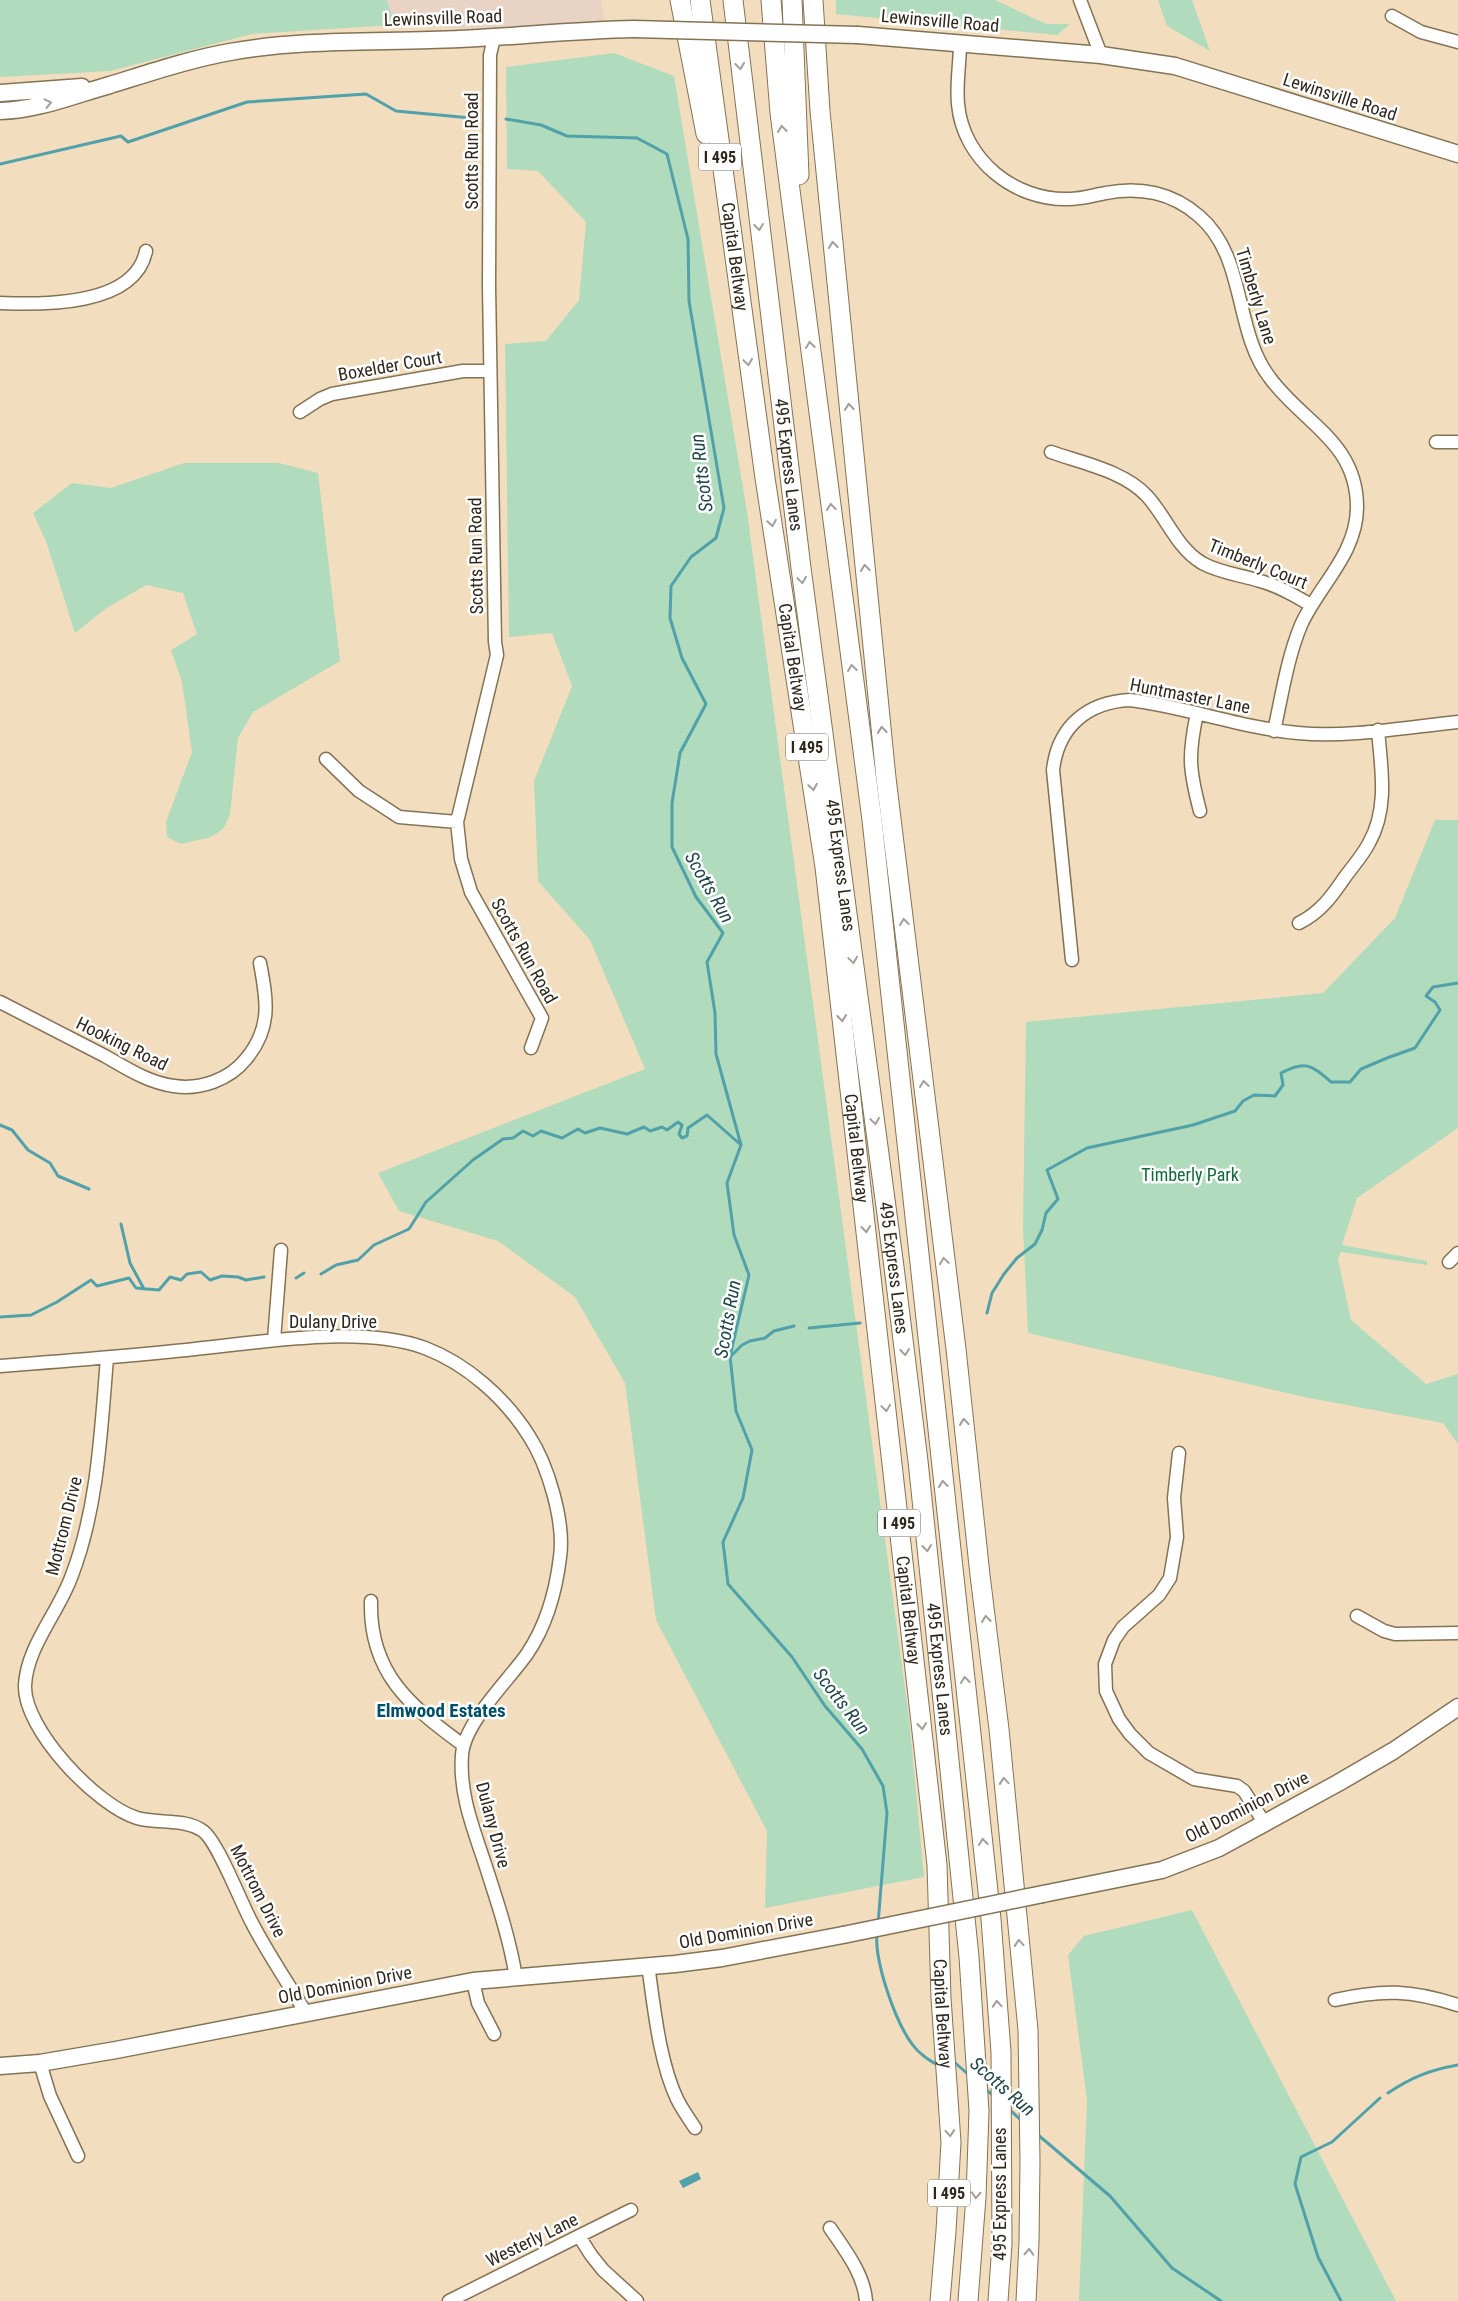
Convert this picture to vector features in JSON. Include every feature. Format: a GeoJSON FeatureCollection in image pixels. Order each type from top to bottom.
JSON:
{"type":"FeatureCollection","features":[{"type":"Feature","properties":{"kind":"highway"},"geometry":{"type":"LineString","coordinates":[[680,0],[741,314]]}},
{"type":"Feature","properties":{"kind":"highway","name":"Capital Beltway"},"geometry":{"type":"LineString","coordinates":[[700,0],[741,314],[826,867],[937,1865],[941,1998],[951,2142],[940,2301]]}},
{"type":"Feature","properties":{"kind":"highway","name":"495 Express Lanes"},"geometry":{"type":"LineString","coordinates":[[733,0],[770,324],[918,1461],[974,2029],[979,2111],[976,2197],[968,2301]]}},
{"type":"Feature","properties":{"kind":"highway","name":"495 Express Lanes"},"geometry":{"type":"LineString","coordinates":[[771,0],[774,65],[872,820],[979,1807],[1001,2052],[1002,2244],[998,2301]]}},
{"type":"Feature","properties":{"kind":"highway"},"geometry":{"type":"LineString","coordinates":[[792,0],[804,299]]}},
{"type":"Feature","properties":{"kind":"highway"},"geometry":{"type":"LineString","coordinates":[[813,0],[820,111],[886,778],[956,1349],[980,1575],[999,1729],[1028,2030],[1030,2161],[1026,2301]]}},
{"type":"Feature","properties":{"kind":"main road","name":"Lewinsville Road"},"geometry":{"type":"LineString","coordinates":[[0,111],[70,98],[109,85],[221,54],[260,47],[350,41],[494,38],[577,30],[634,29],[858,35],[1100,55],[1150,61],[1206,74],[1458,154]]}},
{"type":"Feature","properties":{"kind":"main road","name":"Lewinsville Road"},"geometry":{"type":"LineString","coordinates":[[0,91],[18,92],[109,85]]}},
{"type":"Feature","properties":{"kind":"main road","name":"Old Dominion Drive"},"geometry":{"type":"LineString","coordinates":[[0,2066],[40,2063],[473,1981],[722,1958],[1162,1870],[1219,1848],[1265,1824],[1393,1751],[1458,1707]]}},
{"type":"Feature","properties":{"kind":"street"},"geometry":{"type":"LineString","coordinates":[[1080,0],[1100,55]]}},
{"type":"Feature","properties":{"kind":"street"},"geometry":{"type":"LineString","coordinates":[[1392,16],[1420,32],[1458,42]]}},
{"type":"Feature","properties":{"kind":"street","name":"Scotts Run Road"},"geometry":{"type":"LineString","coordinates":[[494,38],[490,55],[489,118],[490,371],[495,642],[497,655],[457,822],[461,859],[471,892],[542,1018],[531,1048]]}},
{"type":"Feature","properties":{"kind":"street","name":"Timberly Lane"},"geometry":{"type":"LineString","coordinates":[[960,43],[958,104],[961,120],[974,150],[997,175],[1025,192],[1055,199],[1071,199],[1123,190],[1155,192],[1186,206],[1200,217],[1220,242],[1227,256],[1251,343],[1258,360],[1281,392],[1337,446],[1352,474],[1357,508],[1352,539],[1340,562],[1312,605],[1294,646],[1274,731]]}},
{"type":"Feature","properties":{"kind":"street"},"geometry":{"type":"LineString","coordinates":[[0,303],[48,304],[98,294],[118,287],[133,277],[142,266],[146,251]]}},
{"type":"Feature","properties":{"kind":"street","name":"Boxelder Court"},"geometry":{"type":"LineString","coordinates":[[300,412],[320,399],[332,394],[463,371],[490,371]]}},
{"type":"Feature","properties":{"kind":"street"},"geometry":{"type":"LineString","coordinates":[[1436,442],[1458,442]]}},
{"type":"Feature","properties":{"kind":"street","name":"Timberly Court"},"geometry":{"type":"LineString","coordinates":[[1051,452],[1121,478],[1135,486],[1156,508],[1179,543],[1204,564],[1281,589],[1312,605]]}},
{"type":"Feature","properties":{"kind":"street","name":"Huntmaster Lane"},"geometry":{"type":"LineString","coordinates":[[1072,960],[1053,770],[1059,744],[1076,721],[1090,710],[1115,701],[1142,701],[1274,731],[1324,734],[1458,722]]}},
{"type":"Feature","properties":{"kind":"street"},"geometry":{"type":"LineString","coordinates":[[1197,713],[1190,746],[1190,762],[1200,811]]}},
{"type":"Feature","properties":{"kind":"street"},"geometry":{"type":"LineString","coordinates":[[1299,922],[1318,911],[1328,902],[1369,843],[1376,827],[1382,793],[1378,730]]}},
{"type":"Feature","properties":{"kind":"street"},"geometry":{"type":"LineString","coordinates":[[326,759],[359,791],[399,818],[457,822]]}},
{"type":"Feature","properties":{"kind":"street","name":"Hooking Road"},"geometry":{"type":"LineString","coordinates":[[0,1002],[143,1076],[176,1087],[203,1085],[230,1074],[241,1065],[260,1037],[266,1010],[266,995],[260,963]]}},
{"type":"Feature","properties":{"kind":"street"},"geometry":{"type":"LineString","coordinates":[[274,1340],[281,1250]]}},
{"type":"Feature","properties":{"kind":"street","name":"Dulany Drive"},"geometry":{"type":"LineString","coordinates":[[0,1366],[107,1358],[274,1340],[360,1337],[407,1343],[425,1348],[448,1359],[485,1385],[524,1428],[539,1452],[559,1529],[561,1554],[557,1577],[545,1621],[537,1638],[470,1728],[463,1745],[461,1764],[467,1812],[510,1942],[516,1978]]}},
{"type":"Feature","properties":{"kind":"street","name":"Mottrom Drive"},"geometry":{"type":"LineString","coordinates":[[107,1358],[97,1466],[87,1521],[72,1576],[30,1661],[25,1687],[26,1702],[40,1730],[57,1752],[86,1785],[104,1801],[122,1813],[138,1818],[194,1826],[211,1839],[253,1926],[306,2013]]}},
{"type":"Feature","properties":{"kind":"street"},"geometry":{"type":"LineString","coordinates":[[1180,1454],[1174,1498],[1177,1537],[1170,1578],[1159,1594],[1123,1627],[1114,1640],[1104,1664],[1106,1691],[1118,1719],[1149,1753],[1194,1778],[1237,1786],[1244,1791],[1265,1824]]}},
{"type":"Feature","properties":{"kind":"street"},"geometry":{"type":"LineString","coordinates":[[371,1601],[373,1632],[377,1647],[396,1685],[424,1716],[463,1745]]}},
{"type":"Feature","properties":{"kind":"street"},"geometry":{"type":"LineString","coordinates":[[1357,1616],[1384,1631],[1396,1634],[1458,1633]]}},
{"type":"Feature","properties":{"kind":"street"},"geometry":{"type":"LineString","coordinates":[[648,1965],[655,2014],[668,2078],[677,2099],[696,2128]]}},
{"type":"Feature","properties":{"kind":"street"},"geometry":{"type":"LineString","coordinates":[[473,1981],[478,2003],[494,2034]]}},
{"type":"Feature","properties":{"kind":"street"},"geometry":{"type":"LineString","coordinates":[[1335,2000],[1374,1992],[1397,1992],[1418,1994],[1458,2005]]}},
{"type":"Feature","properties":{"kind":"street"},"geometry":{"type":"LineString","coordinates":[[40,2063],[50,2096],[78,2156]]}},
{"type":"Feature","properties":{"kind":"street","name":"Westerly Lane"},"geometry":{"type":"LineString","coordinates":[[448,2301],[631,2210]]}},
{"type":"Feature","properties":{"kind":"street"},"geometry":{"type":"LineString","coordinates":[[830,2228],[861,2279],[866,2301]]}},
{"type":"Feature","properties":{"kind":"street"},"geometry":{"type":"LineString","coordinates":[[579,2236],[603,2270],[637,2301]]}},
{"type":"Feature","properties":{"kind":"shaded area"},"geometry":{"type":"Polygon","coordinates":[[[387,0],[601,0],[605,24],[535,32],[395,25],[387,0]]]}},
{"type":"Feature","properties":{"kind":"green space"},"geometry":{"type":"Polygon","coordinates":[[[0,0],[387,0],[395,25],[252,34],[110,71],[0,77],[0,0]]]}},
{"type":"Feature","properties":{"kind":"green space"},"geometry":{"type":"Polygon","coordinates":[[[836,0],[995,0],[1046,24],[1070,24],[1057,35],[836,14],[836,0]]]}},
{"type":"Feature","properties":{"kind":"green space"},"geometry":{"type":"Polygon","coordinates":[[[1158,0],[1192,0],[1210,51],[1167,26],[1158,0]]]}},
{"type":"Feature","properties":{"kind":"green space"},"geometry":{"type":"Polygon","coordinates":[[[614,53],[674,76],[747,512],[909,1718],[924,1877],[765,1908],[767,1831],[656,1620],[625,1383],[575,1297],[498,1241],[399,1211],[378,1173],[645,1069],[590,940],[538,881],[534,781],[572,686],[552,633],[509,637],[505,344],[546,341],[579,300],[586,222],[538,171],[507,169],[506,67],[614,53]]]}},
{"type":"Feature","properties":{"kind":"green space"},"geometry":{"type":"Polygon","coordinates":[[[184,463],[279,463],[318,473],[340,661],[253,712],[238,738],[230,815],[223,829],[211,837],[181,844],[167,837],[166,822],[192,752],[182,682],[171,650],[197,634],[183,593],[146,585],[105,609],[75,633],[47,544],[33,513],[72,483],[111,488],[184,463]]]}},
{"type":"Feature","properties":{"kind":"green space","name":"Timberly Park"},"geometry":{"type":"Polygon","coordinates":[[[1435,820],[1458,820],[1458,1128],[1357,1198],[1342,1245],[1427,1261],[1427,1265],[1341,1252],[1338,1259],[1351,1320],[1426,1384],[1458,1374],[1458,1444],[1443,1423],[1304,1397],[1028,1333],[1023,1227],[1026,1022],[1323,993],[1395,918],[1435,820]]]}},
{"type":"Feature","properties":{"kind":"green space"},"geometry":{"type":"Polygon","coordinates":[[[1192,1910],[1396,2301],[1079,2301],[1087,2100],[1068,1955],[1084,1936],[1192,1910]]]}},
{"type":"Feature","properties":{"kind":"water"},"geometry":{"type":"Polygon","coordinates":[[[698,2172],[701,2179],[683,2188],[679,2181],[698,2172]]]}},
{"type":"Feature","properties":{"kind":"waterway"},"geometry":{"type":"LineString","coordinates":[[0,164],[121,136],[128,142],[247,102],[366,94],[396,111],[471,118]]}},
{"type":"Feature","properties":{"kind":"waterway","name":"Scotts Run"},"geometry":{"type":"LineString","coordinates":[[506,119],[541,125],[567,136],[637,138],[667,154],[688,239],[689,301],[724,508],[716,538],[691,557],[671,586],[670,618],[682,658],[706,704],[680,753],[672,803],[672,847],[696,897],[723,933],[707,962],[715,1013],[716,1054],[741,1145],[727,1183],[734,1235],[749,1275],[730,1356],[736,1411],[752,1450],[743,1498],[723,1542],[728,1584],[792,1657],[825,1706],[862,1749],[883,1786],[887,1813],[878,1924]]}},
{"type":"Feature","properties":{"kind":"waterway"},"geometry":{"type":"LineString","coordinates":[[987,1313],[992,1293],[1017,1258],[1035,1244],[1042,1230],[1046,1213],[1058,1199],[1047,1170],[1087,1148],[1193,1125],[1235,1111],[1243,1101],[1254,1095],[1275,1096],[1283,1085],[1281,1073],[1290,1069],[1308,1066],[1331,1082],[1350,1082],[1361,1069],[1415,1048],[1440,1010],[1435,1002],[1426,996],[1433,987],[1458,983]]}},
{"type":"Feature","properties":{"kind":"waterway"},"geometry":{"type":"LineString","coordinates":[[321,1274],[336,1265],[358,1260],[374,1245],[409,1229],[426,1202],[473,1160],[503,1139],[513,1138],[523,1131],[533,1136],[541,1131],[562,1138],[578,1129],[585,1133],[600,1128],[627,1134],[644,1127],[650,1131],[662,1127],[667,1130],[678,1122],[682,1125],[679,1134],[682,1138],[687,1136],[688,1128],[707,1115],[741,1145]]}},
{"type":"Feature","properties":{"kind":"waterway"},"geometry":{"type":"LineString","coordinates":[[0,1125],[12,1130],[28,1150],[50,1163],[58,1176],[89,1189]]}},
{"type":"Feature","properties":{"kind":"waterway"},"geometry":{"type":"LineString","coordinates":[[121,1224],[130,1263],[144,1289]]}},
{"type":"Feature","properties":{"kind":"waterway"},"geometry":{"type":"LineString","coordinates":[[0,1317],[31,1315],[57,1302],[91,1280],[97,1286],[129,1278],[136,1288],[159,1290],[170,1277],[181,1280],[187,1274],[201,1272],[210,1280],[222,1276],[238,1277],[246,1280],[264,1277]]}},
{"type":"Feature","properties":{"kind":"waterway"},"geometry":{"type":"LineString","coordinates":[[296,1278],[304,1273]]}},
{"type":"Feature","properties":{"kind":"waterway"},"geometry":{"type":"LineString","coordinates":[[809,1328],[860,1323]]}},
{"type":"Feature","properties":{"kind":"waterway"},"geometry":{"type":"LineString","coordinates":[[731,1356],[742,1345],[750,1341],[765,1338],[774,1331],[794,1326]]}},
{"type":"Feature","properties":{"kind":"waterway","name":"Scotts Run"},"geometry":{"type":"LineString","coordinates":[[877,1932],[882,1974],[905,2034],[915,2048],[939,2066]]}},
{"type":"Feature","properties":{"kind":"waterway","name":"Scotts Run"},"geometry":{"type":"LineString","coordinates":[[952,2060],[970,2076]]}},
{"type":"Feature","properties":{"kind":"waterway"},"geometry":{"type":"LineString","coordinates":[[1388,2093],[1422,2075],[1458,2065]]}},
{"type":"Feature","properties":{"kind":"waterway","name":"Scotts Run"},"geometry":{"type":"LineString","coordinates":[[984,2088],[995,2097]]}},
{"type":"Feature","properties":{"kind":"waterway"},"geometry":{"type":"LineString","coordinates":[[1341,2301],[1318,2257],[1295,2184],[1301,2157],[1332,2142],[1380,2098]]}},
{"type":"Feature","properties":{"kind":"waterway","name":"Scotts Run"},"geometry":{"type":"LineString","coordinates":[[1009,2109],[1023,2122]]}},
{"type":"Feature","properties":{"kind":"waterway","name":"Scotts Run"},"geometry":{"type":"LineString","coordinates":[[1037,2134],[1110,2196],[1172,2268],[1221,2301]]}},
{"type":"Feature","properties":{"kind":"district","name":"Elmwood Estates"},"geometry":{"type":"Point","coordinates":[441,1710]}}]}
